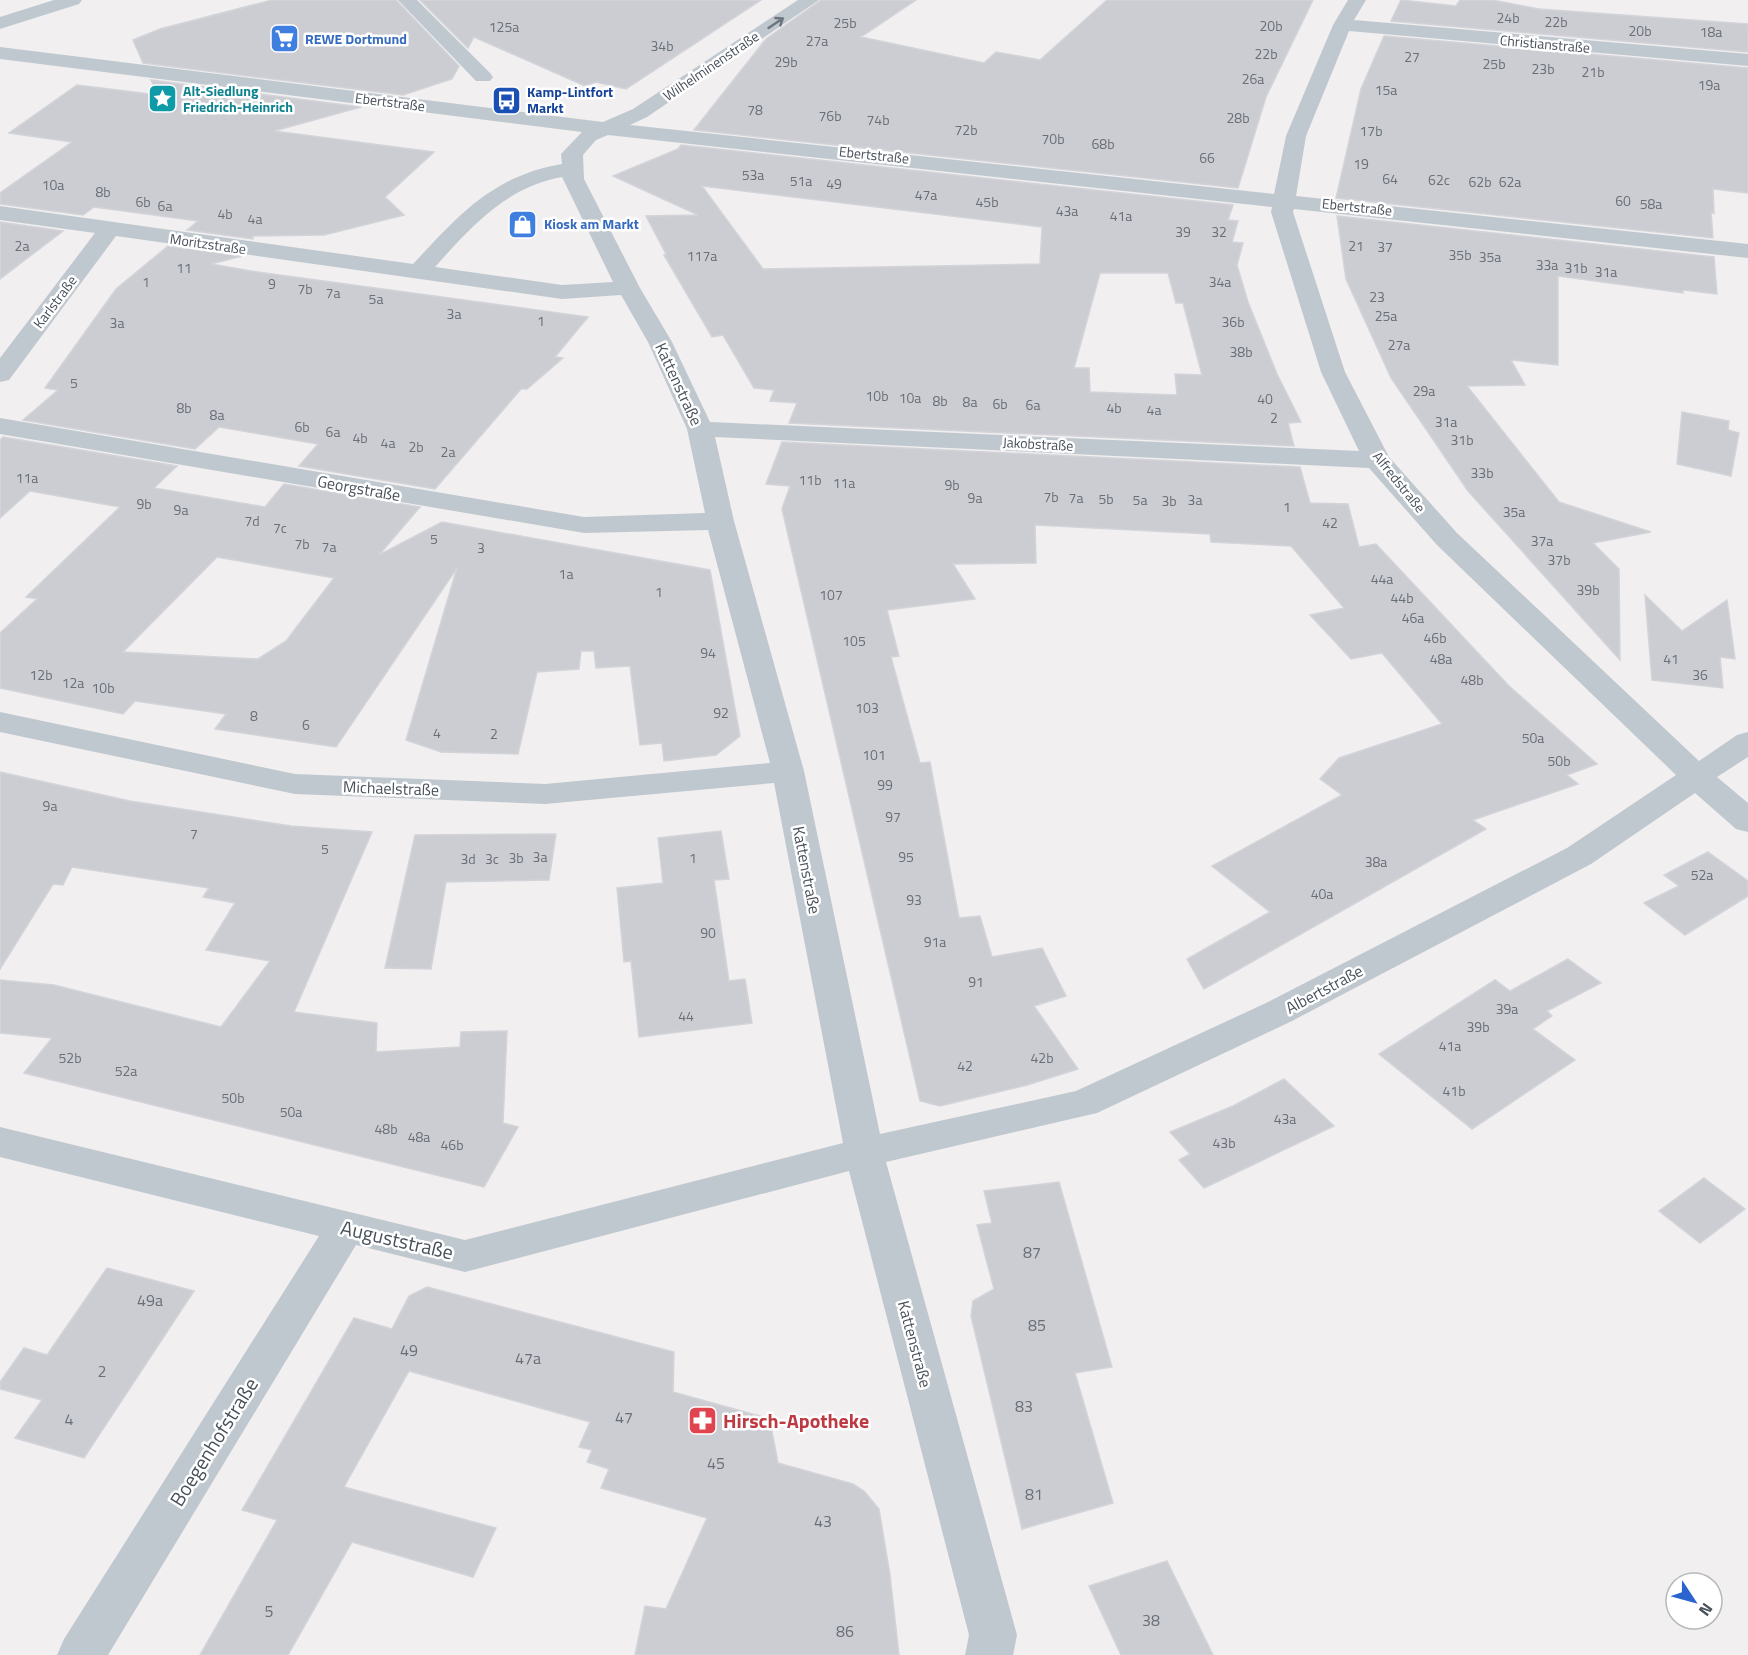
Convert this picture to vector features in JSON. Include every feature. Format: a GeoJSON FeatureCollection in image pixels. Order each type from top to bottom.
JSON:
{"type":"FeatureCollection","features":[{"type":"Feature","properties":{"kind":"street"},"geometry":{"type":"LineString","coordinates":[[0,23],[73,0]]}},
{"type":"Feature","properties":{"kind":"street"},"geometry":{"type":"LineString","coordinates":[[407,0],[483,77]]}},
{"type":"Feature","properties":{"kind":"street","name":"Wilhelminenstraße"},"geometry":{"type":"LineString","coordinates":[[610,129],[640,113],[810,0]]}},
{"type":"Feature","properties":{"kind":"street","name":"Alfredstraße"},"geometry":{"type":"LineString","coordinates":[[1357,0],[1342,25],[1296,136],[1282,212],[1333,372],[1377,460],[1447,539],[1696,776],[1748,821]]}},
{"type":"Feature","properties":{"kind":"street","name":"Christianstraße"},"geometry":{"type":"LineString","coordinates":[[1342,25],[1748,60]]}},
{"type":"Feature","properties":{"kind":"street","name":"Ebertstraße"},"geometry":{"type":"LineString","coordinates":[[0,53],[610,129],[1748,250]]}},
{"type":"Feature","properties":{"kind":"street"},"geometry":{"type":"LineString","coordinates":[[417,273],[484,203],[515,183],[544,172],[573,169],[572,154],[589,136],[610,129]]}},
{"type":"Feature","properties":{"kind":"street","name":"Kattenstraße"},"geometry":{"type":"LineString","coordinates":[[573,169],[573,179],[628,288],[660,342],[700,429],[720,521],[788,771],[864,1152],[993,1635],[989,1655]]}},
{"type":"Feature","properties":{"kind":"street","name":"Moritzstraße"},"geometry":{"type":"LineString","coordinates":[[0,213],[562,292],[628,288]]}},
{"type":"Feature","properties":{"kind":"street","name":"Karlstraße"},"geometry":{"type":"LineString","coordinates":[[0,375],[109,230]]}},
{"type":"Feature","properties":{"kind":"street","name":"Georgstraße"},"geometry":{"type":"LineString","coordinates":[[0,426],[584,525],[720,521]]}},
{"type":"Feature","properties":{"kind":"street","name":"Jakobstraße"},"geometry":{"type":"LineString","coordinates":[[700,429],[1377,460]]}},
{"type":"Feature","properties":{"kind":"street","name":"Michaelstraße"},"geometry":{"type":"LineString","coordinates":[[0,722],[295,784],[545,794],[788,771]]}},
{"type":"Feature","properties":{"kind":"street","name":"Albertstraße"},"geometry":{"type":"LineString","coordinates":[[864,1152],[1084,1103],[1279,1012],[1579,856],[1748,742]]}},
{"type":"Feature","properties":{"kind":"street","name":"Auguststraße"},"geometry":{"type":"LineString","coordinates":[[0,1142],[465,1256],[864,1152]]}},
{"type":"Feature","properties":{"kind":"street","name":"Boegenhofstraße"},"geometry":{"type":"LineString","coordinates":[[81,1655],[346,1228]]}},
{"type":"Feature","properties":{"kind":"building","name":"REWE Dortmund"},"geometry":{"type":"Polygon","coordinates":[[[272,0],[396,0],[459,66],[452,79],[403,95],[143,63],[133,40],[160,29],[272,0]]]}},
{"type":"Feature","properties":{"kind":"building"},"geometry":{"type":"Polygon","coordinates":[[[420,0],[761,0],[626,89],[596,82],[585,86],[474,37],[468,48],[420,0]]]}},
{"type":"Feature","properties":{"kind":"building"},"geometry":{"type":"Polygon","coordinates":[[[821,0],[916,0],[861,37],[984,63],[996,52],[1040,60],[1107,0],[1313,0],[1266,97],[1238,188],[694,130],[766,39],[821,0]]]}},
{"type":"Feature","properties":{"kind":"building"},"geometry":{"type":"Polygon","coordinates":[[[1401,0],[1456,6],[1460,0],[1492,0],[1539,9],[1748,24],[1748,52],[1391,21],[1401,0]]]}},
{"type":"Feature","properties":{"kind":"building"},"geometry":{"type":"Polygon","coordinates":[[[1384,36],[1748,68],[1748,193],[1713,189],[1714,213],[1711,212],[1713,238],[1336,198],[1361,89],[1384,36]]]}},
{"type":"Feature","properties":{"kind":"building"},"geometry":{"type":"Polygon","coordinates":[[[151,80],[361,107],[274,131],[434,152],[385,197],[404,215],[324,235],[253,236],[253,239],[187,230],[198,221],[94,207],[83,215],[0,204],[0,193],[72,142],[9,133],[77,85],[158,95],[151,80]]]}},
{"type":"Feature","properties":{"kind":"building"},"geometry":{"type":"Polygon","coordinates":[[[681,145],[1233,205],[1228,220],[1238,221],[1232,242],[1243,243],[1237,265],[1248,302],[1277,374],[1301,422],[1288,423],[1294,446],[789,423],[797,403],[770,401],[774,390],[754,388],[723,335],[712,337],[664,255],[666,254],[646,216],[698,215],[613,176],[678,149],[681,145]],[[702,186],[763,269],[1040,264],[1042,227],[702,186]],[[1100,273],[1074,368],[1089,368],[1090,392],[1177,395],[1175,374],[1202,375],[1183,303],[1176,303],[1168,273],[1100,273]]]}},
{"type":"Feature","properties":{"kind":"building"},"geometry":{"type":"Polygon","coordinates":[[[1337,216],[1714,257],[1717,294],[1683,290],[1683,293],[1558,276],[1558,365],[1511,360],[1525,385],[1467,386],[1559,502],[1651,532],[1593,543],[1619,569],[1620,660],[1468,491],[1391,378],[1346,279],[1337,216]]]}},
{"type":"Feature","properties":{"kind":"building"},"geometry":{"type":"Polygon","coordinates":[[[0,222],[63,231],[0,279],[0,222]]]}},
{"type":"Feature","properties":{"kind":"building"},"geometry":{"type":"Polygon","coordinates":[[[168,246],[242,256],[211,264],[251,271],[588,317],[555,357],[563,358],[527,389],[521,389],[435,489],[299,466],[318,444],[219,427],[195,449],[23,420],[58,390],[45,388],[116,289],[168,246]]]}},
{"type":"Feature","properties":{"kind":"building"},"geometry":{"type":"Polygon","coordinates":[[[1682,412],[1729,421],[1728,430],[1739,433],[1731,476],[1677,464],[1682,412]]]}},
{"type":"Feature","properties":{"kind":"building"},"geometry":{"type":"Polygon","coordinates":[[[3,437],[177,466],[154,488],[265,507],[284,484],[420,507],[379,555],[442,522],[710,570],[740,736],[716,755],[664,761],[662,743],[640,745],[630,666],[596,668],[594,651],[581,651],[579,669],[537,672],[518,754],[441,752],[406,740],[457,568],[336,747],[215,729],[226,714],[135,701],[123,714],[0,688],[0,633],[37,599],[26,597],[120,507],[30,491],[0,518],[0,440],[3,437]],[[217,557],[123,652],[258,659],[286,641],[334,578],[217,557]]]}},
{"type":"Feature","properties":{"kind":"building"},"geometry":{"type":"Polygon","coordinates":[[[782,442],[1300,467],[1310,503],[1348,504],[1359,547],[1376,544],[1509,686],[1597,764],[1567,775],[1578,784],[1473,820],[1486,829],[1204,989],[1187,959],[1270,912],[1212,866],[1342,795],[1320,779],[1339,758],[1442,724],[1382,653],[1351,659],[1310,615],[1344,608],[1291,546],[1211,542],[1210,534],[1035,525],[1036,563],[953,564],[975,599],[887,610],[899,656],[891,657],[920,763],[930,762],[959,918],[980,916],[992,957],[1042,948],[1066,996],[1034,1006],[1078,1069],[1027,1085],[940,1106],[920,1101],[782,509],[790,486],[766,484],[782,442]]]}},
{"type":"Feature","properties":{"kind":"building"},"geometry":{"type":"Polygon","coordinates":[[[1645,595],[1682,631],[1727,600],[1735,659],[1720,657],[1723,688],[1652,680],[1645,595]]]}},
{"type":"Feature","properties":{"kind":"building"},"geometry":{"type":"Polygon","coordinates":[[[0,772],[130,801],[291,826],[372,832],[294,1012],[377,1023],[376,1052],[460,1047],[461,1032],[507,1031],[503,1123],[518,1127],[484,1187],[24,1073],[52,1038],[0,1033],[0,980],[54,985],[221,1027],[270,961],[206,950],[235,903],[203,897],[209,888],[72,867],[63,885],[53,884],[0,969],[0,772]]]}},
{"type":"Feature","properties":{"kind":"building"},"geometry":{"type":"Polygon","coordinates":[[[721,831],[729,879],[714,880],[729,981],[745,979],[752,1023],[639,1037],[631,961],[624,962],[617,888],[663,883],[658,838],[721,831]]]}},
{"type":"Feature","properties":{"kind":"building"},"geometry":{"type":"Polygon","coordinates":[[[556,834],[549,880],[446,882],[431,969],[385,968],[415,835],[556,834]]]}},
{"type":"Feature","properties":{"kind":"building"},"geometry":{"type":"Polygon","coordinates":[[[1708,852],[1748,881],[1748,896],[1685,935],[1644,903],[1679,886],[1664,875],[1708,852]]]}},
{"type":"Feature","properties":{"kind":"building"},"geometry":{"type":"Polygon","coordinates":[[[1568,959],[1601,983],[1547,1011],[1552,1016],[1533,1029],[1575,1060],[1472,1129],[1379,1054],[1495,980],[1510,991],[1568,959]]]}},
{"type":"Feature","properties":{"kind":"building"},"geometry":{"type":"Polygon","coordinates":[[[1284,1079],[1334,1126],[1204,1188],[1179,1160],[1190,1154],[1170,1132],[1233,1106],[1284,1079]]]}},
{"type":"Feature","properties":{"kind":"building"},"geometry":{"type":"Polygon","coordinates":[[[1704,1178],[1745,1209],[1700,1243],[1659,1211],[1704,1178]]]}},
{"type":"Feature","properties":{"kind":"building"},"geometry":{"type":"Polygon","coordinates":[[[1059,1182],[1112,1367],[1075,1373],[1113,1503],[1022,1529],[971,1316],[973,1301],[994,1289],[977,1225],[992,1223],[984,1191],[1059,1182]]]}},
{"type":"Feature","properties":{"kind":"building"},"geometry":{"type":"Polygon","coordinates":[[[107,1268],[194,1291],[84,1458],[15,1438],[42,1400],[0,1389],[0,1382],[24,1348],[47,1355],[107,1268]]]}},
{"type":"Feature","properties":{"kind":"building"},"geometry":{"type":"Polygon","coordinates":[[[427,1287],[674,1352],[673,1392],[763,1417],[771,1426],[778,1463],[853,1484],[864,1491],[879,1509],[890,1575],[899,1655],[635,1655],[645,1606],[666,1609],[707,1518],[601,1488],[609,1469],[587,1462],[592,1450],[579,1447],[590,1422],[409,1371],[344,1487],[496,1528],[473,1577],[352,1542],[288,1655],[200,1655],[277,1520],[242,1510],[354,1318],[392,1329],[409,1296],[427,1287]]]}},
{"type":"Feature","properties":{"kind":"building"},"geometry":{"type":"Polygon","coordinates":[[[1167,1561],[1213,1655],[1121,1655],[1089,1586],[1167,1561]]]}},
{"type":"Feature","properties":{"kind":"place","name":"REWE Dortmund"},"geometry":{"type":"Point","coordinates":[284,39]}},
{"type":"Feature","properties":{"kind":"place","name":"Alt-Siedlung Friedrich-Heinrich"},"geometry":{"type":"Point","coordinates":[162,99]}},
{"type":"Feature","properties":{"kind":"place","name":"Kamp-Lintfort Markt"},"geometry":{"type":"Point","coordinates":[506,100]}},
{"type":"Feature","properties":{"kind":"place","name":"Kiosk am Markt"},"geometry":{"type":"Point","coordinates":[523,224]}},
{"type":"Feature","properties":{"kind":"place","name":"Hirsch-Apotheke"},"geometry":{"type":"Point","coordinates":[702,1421]}}]}
